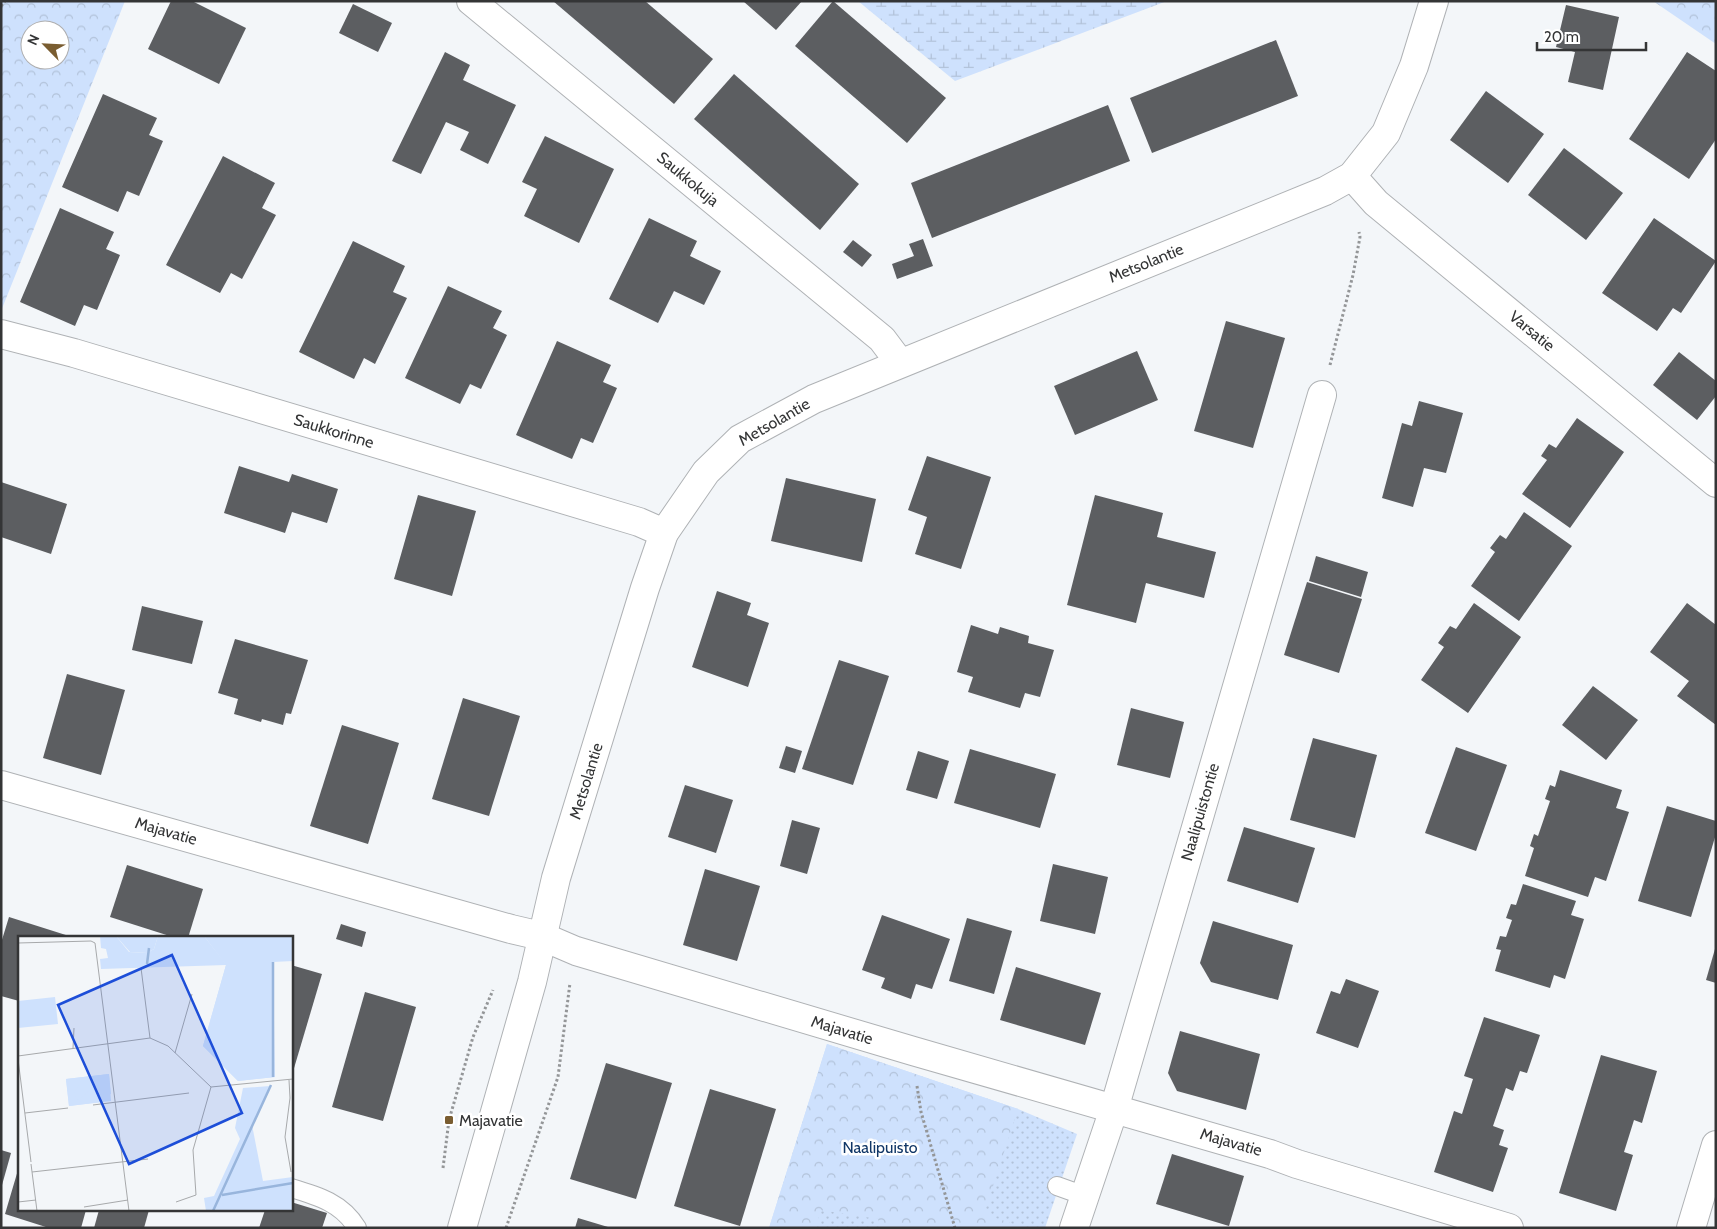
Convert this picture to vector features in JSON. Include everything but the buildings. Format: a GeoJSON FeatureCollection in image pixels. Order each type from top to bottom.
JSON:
{"type":"FeatureCollection","features":[{"type":"Feature","properties":{"kind":"street","name":"Saukkokuja"},"geometry":{"type":"LineString","coordinates":[[471,1],[882,339],[900,363]]}},
{"type":"Feature","properties":{"kind":"street","name":"Metsolantie"},"geometry":{"type":"LineString","coordinates":[[462,1228],[532,982],[556,878],[645,588],[664,533],[706,472],[740,439],[814,399],[1325,191],[1352,176],[1386,133],[1414,66],[1434,1]]}},
{"type":"Feature","properties":{"kind":"street","name":"Varsatie"},"geometry":{"type":"LineString","coordinates":[[1352,176],[1376,203],[1716,483]]}},
{"type":"Feature","properties":{"kind":"street","name":"Saukkorinne"},"geometry":{"type":"LineString","coordinates":[[1,334],[74,353],[639,522],[664,533]]}},
{"type":"Feature","properties":{"kind":"street","name":"Naalipuistontie"},"geometry":{"type":"LineString","coordinates":[[1074,1228],[1114,1109],[1322,395]]}},
{"type":"Feature","properties":{"kind":"street","name":"Majavatie"},"geometry":{"type":"LineString","coordinates":[[1,785],[511,929],[542,936],[576,951],[912,1051],[1270,1154],[1297,1164],[1509,1228]]}},
{"type":"Feature","properties":{"kind":"street"},"geometry":{"type":"LineString","coordinates":[[1691,1228],[1716,1145]]}},
{"type":"Feature","properties":{"kind":"lane"},"geometry":{"type":"LineString","coordinates":[[1057,1186],[1085,1196]]}},
{"type":"Feature","properties":{"kind":"lane"},"geometry":{"type":"LineString","coordinates":[[292,1188],[323,1197],[337,1205],[357,1228]]}},
{"type":"Feature","properties":{"kind":"path"},"geometry":{"type":"LineString","coordinates":[[1,6],[5,1]]}},
{"type":"Feature","properties":{"kind":"path"},"geometry":{"type":"LineString","coordinates":[[1322,395],[1353,274],[1360,237],[1358,222],[1376,203]]}},
{"type":"Feature","properties":{"kind":"path"},"geometry":{"type":"LineString","coordinates":[[506,1228],[558,1077],[568,993],[576,951]]}},
{"type":"Feature","properties":{"kind":"path"},"geometry":{"type":"LineString","coordinates":[[442,1174],[449,1120],[473,1037],[496,982]]}},
{"type":"Feature","properties":{"kind":"path"},"geometry":{"type":"LineString","coordinates":[[912,1051],[921,1112],[955,1228]]}},
{"type":"Feature","properties":{"kind":"green space"},"geometry":{"type":"Polygon","coordinates":[[[1,1],[125,1],[1,311],[1,1]]]}},
{"type":"Feature","properties":{"kind":"green space"},"geometry":{"type":"Polygon","coordinates":[[[858,1],[1167,1],[955,81],[858,1]]]}},
{"type":"Feature","properties":{"kind":"green space"},"geometry":{"type":"Polygon","coordinates":[[[1653,1],[1716,1],[1716,44],[1653,1]]]}},
{"type":"Feature","properties":{"kind":"green space","name":"Naalipuisto"},"geometry":{"type":"Polygon","coordinates":[[[827,1044],[1018,1109],[1077,1134],[1045,1228],[769,1228],[827,1044]]]}},
{"type":"Feature","properties":{"kind":"green space","name":"Naalipuisto"},"geometry":{"type":"Polygon","coordinates":[[[827,1044],[1018,1109],[984,1214],[1025,1228],[881,1228],[878,1219],[820,1210],[817,1228],[769,1228],[827,1044]]]}},
{"type":"Feature","properties":{"kind":"place","name":"Majavatie"},"geometry":{"type":"Point","coordinates":[449,1120]}}]}
